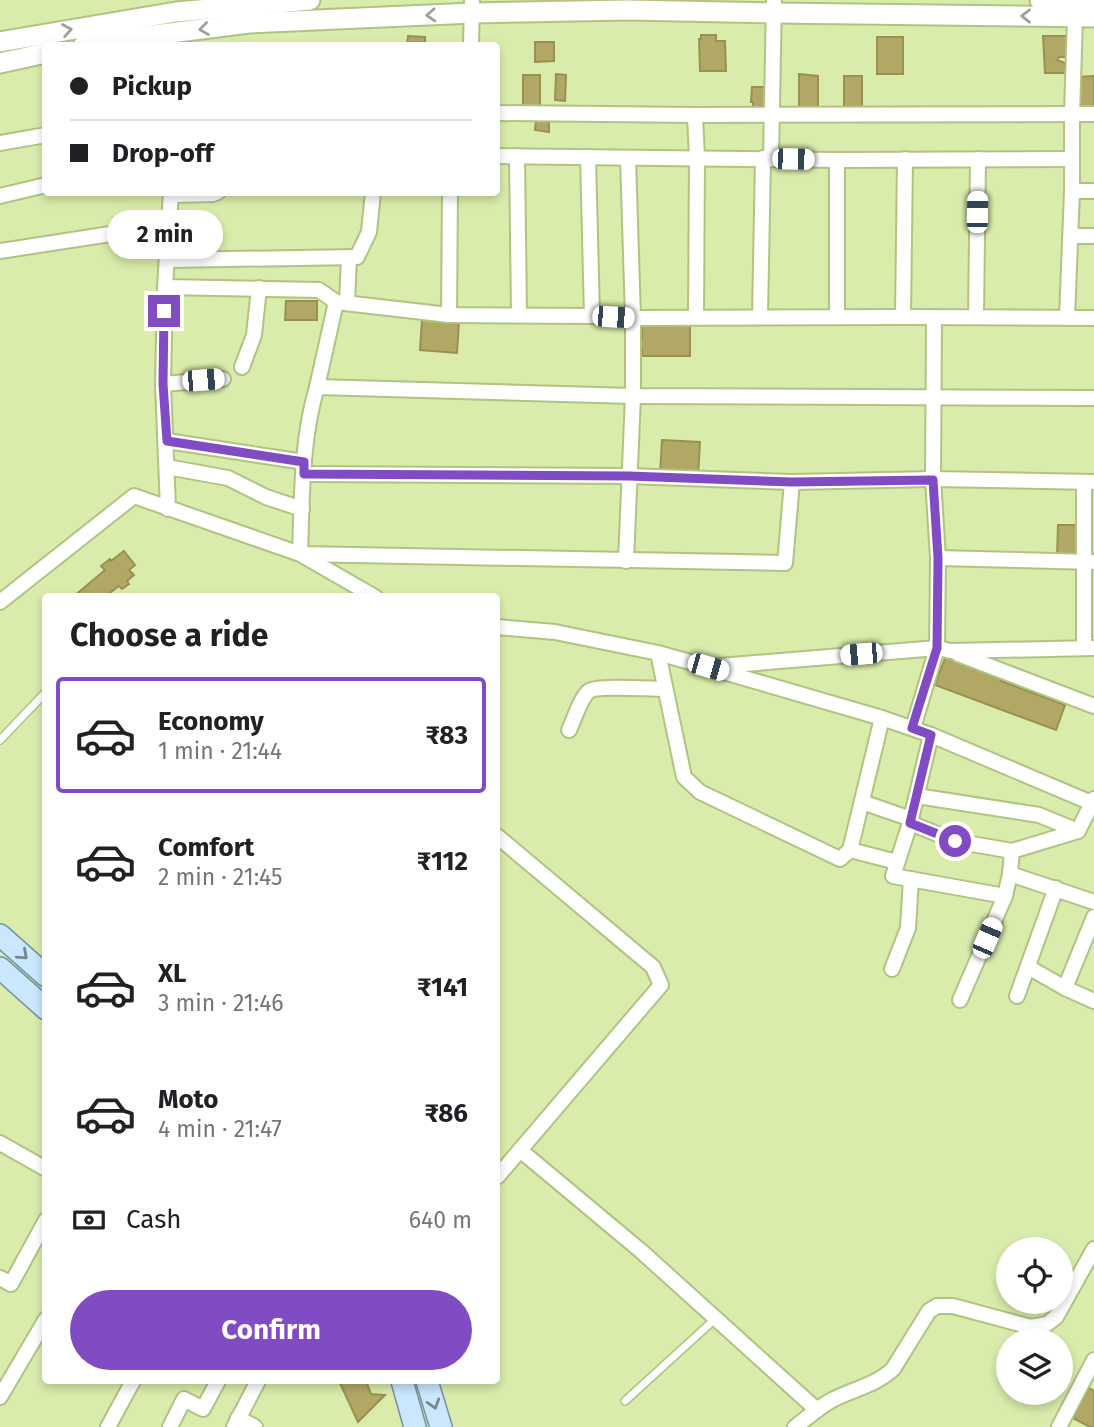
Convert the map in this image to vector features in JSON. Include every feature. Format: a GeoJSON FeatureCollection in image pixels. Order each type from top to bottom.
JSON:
{"type":"FeatureCollection","features":[{"type":"Feature","properties":{"kind":"main road"},"geometry":{"type":"LineString","coordinates":[[0,935],[42,972]]}},
{"type":"Feature","properties":{"kind":"main road"},"geometry":{"type":"LineString","coordinates":[[0,968],[42,1005]]}},
{"type":"Feature","properties":{"kind":"main road"},"geometry":{"type":"LineString","coordinates":[[403,1384],[415,1427]]}},
{"type":"Feature","properties":{"kind":"main road"},"geometry":{"type":"LineString","coordinates":[[428,1384],[440,1427]]}},
{"type":"Feature","properties":{"kind":"street"},"geometry":{"type":"LineString","coordinates":[[0,42],[176,12],[310,0]]}},
{"type":"Feature","properties":{"kind":"street"},"geometry":{"type":"LineString","coordinates":[[1040,0],[1088,7]]}},
{"type":"Feature","properties":{"kind":"street"},"geometry":{"type":"LineString","coordinates":[[102,42],[176,39],[249,23],[472,7],[627,10],[1088,7]]}},
{"type":"Feature","properties":{"kind":"street"},"geometry":{"type":"LineString","coordinates":[[471,42],[472,7]]}},
{"type":"Feature","properties":{"kind":"street"},"geometry":{"type":"LineString","coordinates":[[760,317],[774,7]]}},
{"type":"Feature","properties":{"kind":"street"},"geometry":{"type":"LineString","coordinates":[[1067,318],[1072,115],[1088,7]]}},
{"type":"Feature","properties":{"kind":"street"},"geometry":{"type":"LineString","coordinates":[[176,12],[176,39]]}},
{"type":"Feature","properties":{"kind":"street"},"geometry":{"type":"LineString","coordinates":[[0,63],[42,54]]}},
{"type":"Feature","properties":{"kind":"street"},"geometry":{"type":"LineString","coordinates":[[500,113],[1094,114]]}},
{"type":"Feature","properties":{"kind":"street"},"geometry":{"type":"LineString","coordinates":[[695,115],[696,317]]}},
{"type":"Feature","properties":{"kind":"street"},"geometry":{"type":"LineString","coordinates":[[0,143],[42,136]]}},
{"type":"Feature","properties":{"kind":"street"},"geometry":{"type":"LineString","coordinates":[[500,156],[837,160],[1072,159]]}},
{"type":"Feature","properties":{"kind":"street"},"geometry":{"type":"LineString","coordinates":[[517,156],[519,315]]}},
{"type":"Feature","properties":{"kind":"street"},"geometry":{"type":"LineString","coordinates":[[588,157],[592,316]]}},
{"type":"Feature","properties":{"kind":"street"},"geometry":{"type":"LineString","coordinates":[[626,561],[633,396],[628,158]]}},
{"type":"Feature","properties":{"kind":"street"},"geometry":{"type":"LineString","coordinates":[[903,317],[905,159]]}},
{"type":"Feature","properties":{"kind":"street"},"geometry":{"type":"LineString","coordinates":[[975,317],[978,159]]}},
{"type":"Feature","properties":{"kind":"street"},"geometry":{"type":"LineString","coordinates":[[837,160],[837,317]]}},
{"type":"Feature","properties":{"kind":"street"},"geometry":{"type":"LineString","coordinates":[[0,196],[42,186]]}},
{"type":"Feature","properties":{"kind":"street"},"geometry":{"type":"LineString","coordinates":[[1072,191],[1094,191]]}},
{"type":"Feature","properties":{"kind":"street"},"geometry":{"type":"LineString","coordinates":[[168,509],[163,384],[164,287],[171,196]]}},
{"type":"Feature","properties":{"kind":"street"},"geometry":{"type":"LineString","coordinates":[[167,260],[357,257],[369,232],[373,196]]}},
{"type":"Feature","properties":{"kind":"street"},"geometry":{"type":"LineString","coordinates":[[449,315],[450,196]]}},
{"type":"Feature","properties":{"kind":"street"},"geometry":{"type":"LineString","coordinates":[[0,251],[169,225]]}},
{"type":"Feature","properties":{"kind":"street"},"geometry":{"type":"LineString","coordinates":[[1070,236],[1094,236]]}},
{"type":"Feature","properties":{"kind":"street"},"geometry":{"type":"LineString","coordinates":[[300,554],[304,468],[313,401],[342,302],[349,257]]}},
{"type":"Feature","properties":{"kind":"street"},"geometry":{"type":"LineString","coordinates":[[164,287],[318,290],[342,302],[449,315],[633,318],[1094,318]]}},
{"type":"Feature","properties":{"kind":"street"},"geometry":{"type":"LineString","coordinates":[[242,367],[254,335],[259,288]]}},
{"type":"Feature","properties":{"kind":"street"},"geometry":{"type":"LineString","coordinates":[[912,728],[944,649],[933,480],[934,318]]}},
{"type":"Feature","properties":{"kind":"street"},"geometry":{"type":"LineString","coordinates":[[163,384],[223,379]]}},
{"type":"Feature","properties":{"kind":"street"},"geometry":{"type":"LineString","coordinates":[[317,387],[633,396],[1094,398]]}},
{"type":"Feature","properties":{"kind":"street"},"geometry":{"type":"LineString","coordinates":[[167,441],[304,468],[792,482],[1089,482],[1089,648],[944,649],[708,667]]}},
{"type":"Feature","properties":{"kind":"street"},"geometry":{"type":"LineString","coordinates":[[167,467],[229,478],[267,497],[302,509]]}},
{"type":"Feature","properties":{"kind":"street"},"geometry":{"type":"LineString","coordinates":[[300,554],[785,563],[792,482]]}},
{"type":"Feature","properties":{"kind":"street"},"geometry":{"type":"LineString","coordinates":[[0,602],[134,496],[300,554],[368,593]]}},
{"type":"Feature","properties":{"kind":"street"},"geometry":{"type":"LineString","coordinates":[[938,558],[1089,562]]}},
{"type":"Feature","properties":{"kind":"street"},"geometry":{"type":"LineString","coordinates":[[500,627],[555,632],[657,653],[708,667],[912,728],[1093,802],[1078,831],[1012,851],[955,841],[862,802]]}},
{"type":"Feature","properties":{"kind":"street"},"geometry":{"type":"LineString","coordinates":[[944,649],[1094,706]]}},
{"type":"Feature","properties":{"kind":"street"},"geometry":{"type":"LineString","coordinates":[[657,653],[684,777],[700,792],[840,859],[850,850],[882,719]]}},
{"type":"Feature","properties":{"kind":"street"},"geometry":{"type":"LineString","coordinates":[[569,730],[584,696],[589,691],[600,688],[665,689]]}},
{"type":"Feature","properties":{"kind":"street"},"geometry":{"type":"LineString","coordinates":[[931,735],[911,821],[893,876],[1005,896]]}},
{"type":"Feature","properties":{"kind":"street"},"geometry":{"type":"LineString","coordinates":[[917,796],[1039,815],[1078,831]]}},
{"type":"Feature","properties":{"kind":"street"},"geometry":{"type":"LineString","coordinates":[[500,839],[653,967],[661,985],[500,1173]]}},
{"type":"Feature","properties":{"kind":"street"},"geometry":{"type":"LineString","coordinates":[[850,850],[897,862]]}},
{"type":"Feature","properties":{"kind":"street"},"geometry":{"type":"LineString","coordinates":[[960,999],[1005,896],[1012,851]]}},
{"type":"Feature","properties":{"kind":"street"},"geometry":{"type":"LineString","coordinates":[[1010,874],[1094,902]]}},
{"type":"Feature","properties":{"kind":"street"},"geometry":{"type":"LineString","coordinates":[[892,969],[908,928],[911,879]]}},
{"type":"Feature","properties":{"kind":"street"},"geometry":{"type":"LineString","coordinates":[[1017,996],[1056,888]]}},
{"type":"Feature","properties":{"kind":"street"},"geometry":{"type":"LineString","coordinates":[[1065,988],[1094,918]]}},
{"type":"Feature","properties":{"kind":"street"},"geometry":{"type":"LineString","coordinates":[[1028,967],[1094,1001]]}},
{"type":"Feature","properties":{"kind":"street"},"geometry":{"type":"LineString","coordinates":[[0,1143],[42,1168]]}},
{"type":"Feature","properties":{"kind":"street"},"geometry":{"type":"LineString","coordinates":[[520,1150],[641,1251],[817,1410]]}},
{"type":"Feature","properties":{"kind":"street"},"geometry":{"type":"LineString","coordinates":[[0,1278],[11,1284],[42,1227]]}},
{"type":"Feature","properties":{"kind":"street"},"geometry":{"type":"LineString","coordinates":[[795,1427],[832,1400],[888,1374],[929,1311],[937,1306],[953,1306],[1031,1327],[1047,1324],[1056,1317],[1094,1249]]}},
{"type":"Feature","properties":{"kind":"street"},"geometry":{"type":"LineString","coordinates":[[2,1388],[42,1325]]}},
{"type":"Feature","properties":{"kind":"street"},"geometry":{"type":"LineString","coordinates":[[1059,1427],[1092,1368]]}},
{"type":"Feature","properties":{"kind":"street"},"geometry":{"type":"LineString","coordinates":[[108,1427],[131,1384]]}},
{"type":"Feature","properties":{"kind":"street"},"geometry":{"type":"LineString","coordinates":[[170,1427],[184,1399],[203,1409],[216,1384]]}},
{"type":"Feature","properties":{"kind":"street"},"geometry":{"type":"LineString","coordinates":[[254,1427],[236,1422],[256,1384]]}},
{"type":"Feature","properties":{"kind":"lane"},"geometry":{"type":"LineString","coordinates":[[0,740],[42,696]]}},
{"type":"Feature","properties":{"kind":"lane"},"geometry":{"type":"LineString","coordinates":[[625,1401],[716,1318]]}},
{"type":"Feature","properties":{"kind":"building"},"geometry":{"type":"Polygon","coordinates":[[[701,35],[716,35],[716,41],[725,41],[726,71],[700,71],[701,35]]]}},
{"type":"Feature","properties":{"kind":"building"},"geometry":{"type":"Polygon","coordinates":[[[408,36],[425,37],[425,42],[407,42],[408,36]]]}},
{"type":"Feature","properties":{"kind":"building"},"geometry":{"type":"Polygon","coordinates":[[[1043,36],[1066,36],[1067,57],[1059,57],[1057,60],[1065,63],[1065,73],[1045,73],[1043,36]]]}},
{"type":"Feature","properties":{"kind":"building"},"geometry":{"type":"Polygon","coordinates":[[[877,37],[903,37],[903,74],[877,74],[877,37]]]}},
{"type":"Feature","properties":{"kind":"building"},"geometry":{"type":"Polygon","coordinates":[[[535,42],[554,42],[554,61],[535,62],[535,42]]]}},
{"type":"Feature","properties":{"kind":"building"},"geometry":{"type":"Polygon","coordinates":[[[556,74],[566,75],[565,101],[555,100],[556,74]]]}},
{"type":"Feature","properties":{"kind":"building"},"geometry":{"type":"Polygon","coordinates":[[[799,74],[818,76],[818,107],[799,107],[799,74]]]}},
{"type":"Feature","properties":{"kind":"building"},"geometry":{"type":"Polygon","coordinates":[[[523,75],[540,75],[540,109],[523,109],[523,75]]]}},
{"type":"Feature","properties":{"kind":"building"},"geometry":{"type":"Polygon","coordinates":[[[844,76],[862,76],[862,109],[844,109],[844,76]]]}},
{"type":"Feature","properties":{"kind":"building"},"geometry":{"type":"Polygon","coordinates":[[[1094,76],[1094,112],[1081,112],[1079,77],[1094,76]]]}},
{"type":"Feature","properties":{"kind":"building"},"geometry":{"type":"Polygon","coordinates":[[[752,87],[765,87],[765,108],[753,108],[752,87]]]}},
{"type":"Feature","properties":{"kind":"building"},"geometry":{"type":"Polygon","coordinates":[[[536,120],[549,123],[549,132],[535,130],[536,120]]]}},
{"type":"Feature","properties":{"kind":"building"},"geometry":{"type":"Polygon","coordinates":[[[286,301],[317,301],[317,320],[285,320],[286,301]]]}},
{"type":"Feature","properties":{"kind":"building"},"geometry":{"type":"Polygon","coordinates":[[[422,319],[459,322],[457,353],[420,350],[422,319]]]}},
{"type":"Feature","properties":{"kind":"building"},"geometry":{"type":"Polygon","coordinates":[[[642,324],[690,325],[690,356],[642,356],[642,348],[639,346],[642,340],[642,324]]]}},
{"type":"Feature","properties":{"kind":"building"},"geometry":{"type":"Polygon","coordinates":[[[662,440],[700,442],[698,477],[660,474],[662,440]]]}},
{"type":"Feature","properties":{"kind":"building"},"geometry":{"type":"Polygon","coordinates":[[[1058,525],[1080,525],[1079,558],[1057,557],[1058,525]]]}},
{"type":"Feature","properties":{"kind":"building"},"geometry":{"type":"Polygon","coordinates":[[[124,551],[135,565],[129,570],[134,575],[127,581],[129,584],[122,589],[119,586],[110,593],[78,593],[105,570],[101,566],[110,559],[111,561],[124,551]]]}},
{"type":"Feature","properties":{"kind":"building"},"geometry":{"type":"Polygon","coordinates":[[[947,653],[1003,674],[1001,681],[1065,705],[1056,730],[935,685],[947,653]]]}},
{"type":"Feature","properties":{"kind":"building"},"geometry":{"type":"Polygon","coordinates":[[[340,1384],[367,1384],[371,1394],[385,1395],[358,1422],[340,1384]]]}},
{"type":"Feature","properties":{"kind":"building"},"geometry":{"type":"Polygon","coordinates":[[[1089,1388],[1094,1391],[1094,1427],[1073,1418],[1089,1388]]]}},
{"type":"Feature","properties":{"kind":"route"},"geometry":{"type":"LineString","coordinates":[[164,311],[163,384],[167,441],[304,462],[304,474],[629,476],[792,482],[933,480],[938,558],[937,648],[912,728],[931,735],[910,823],[955,841]]}}]}
